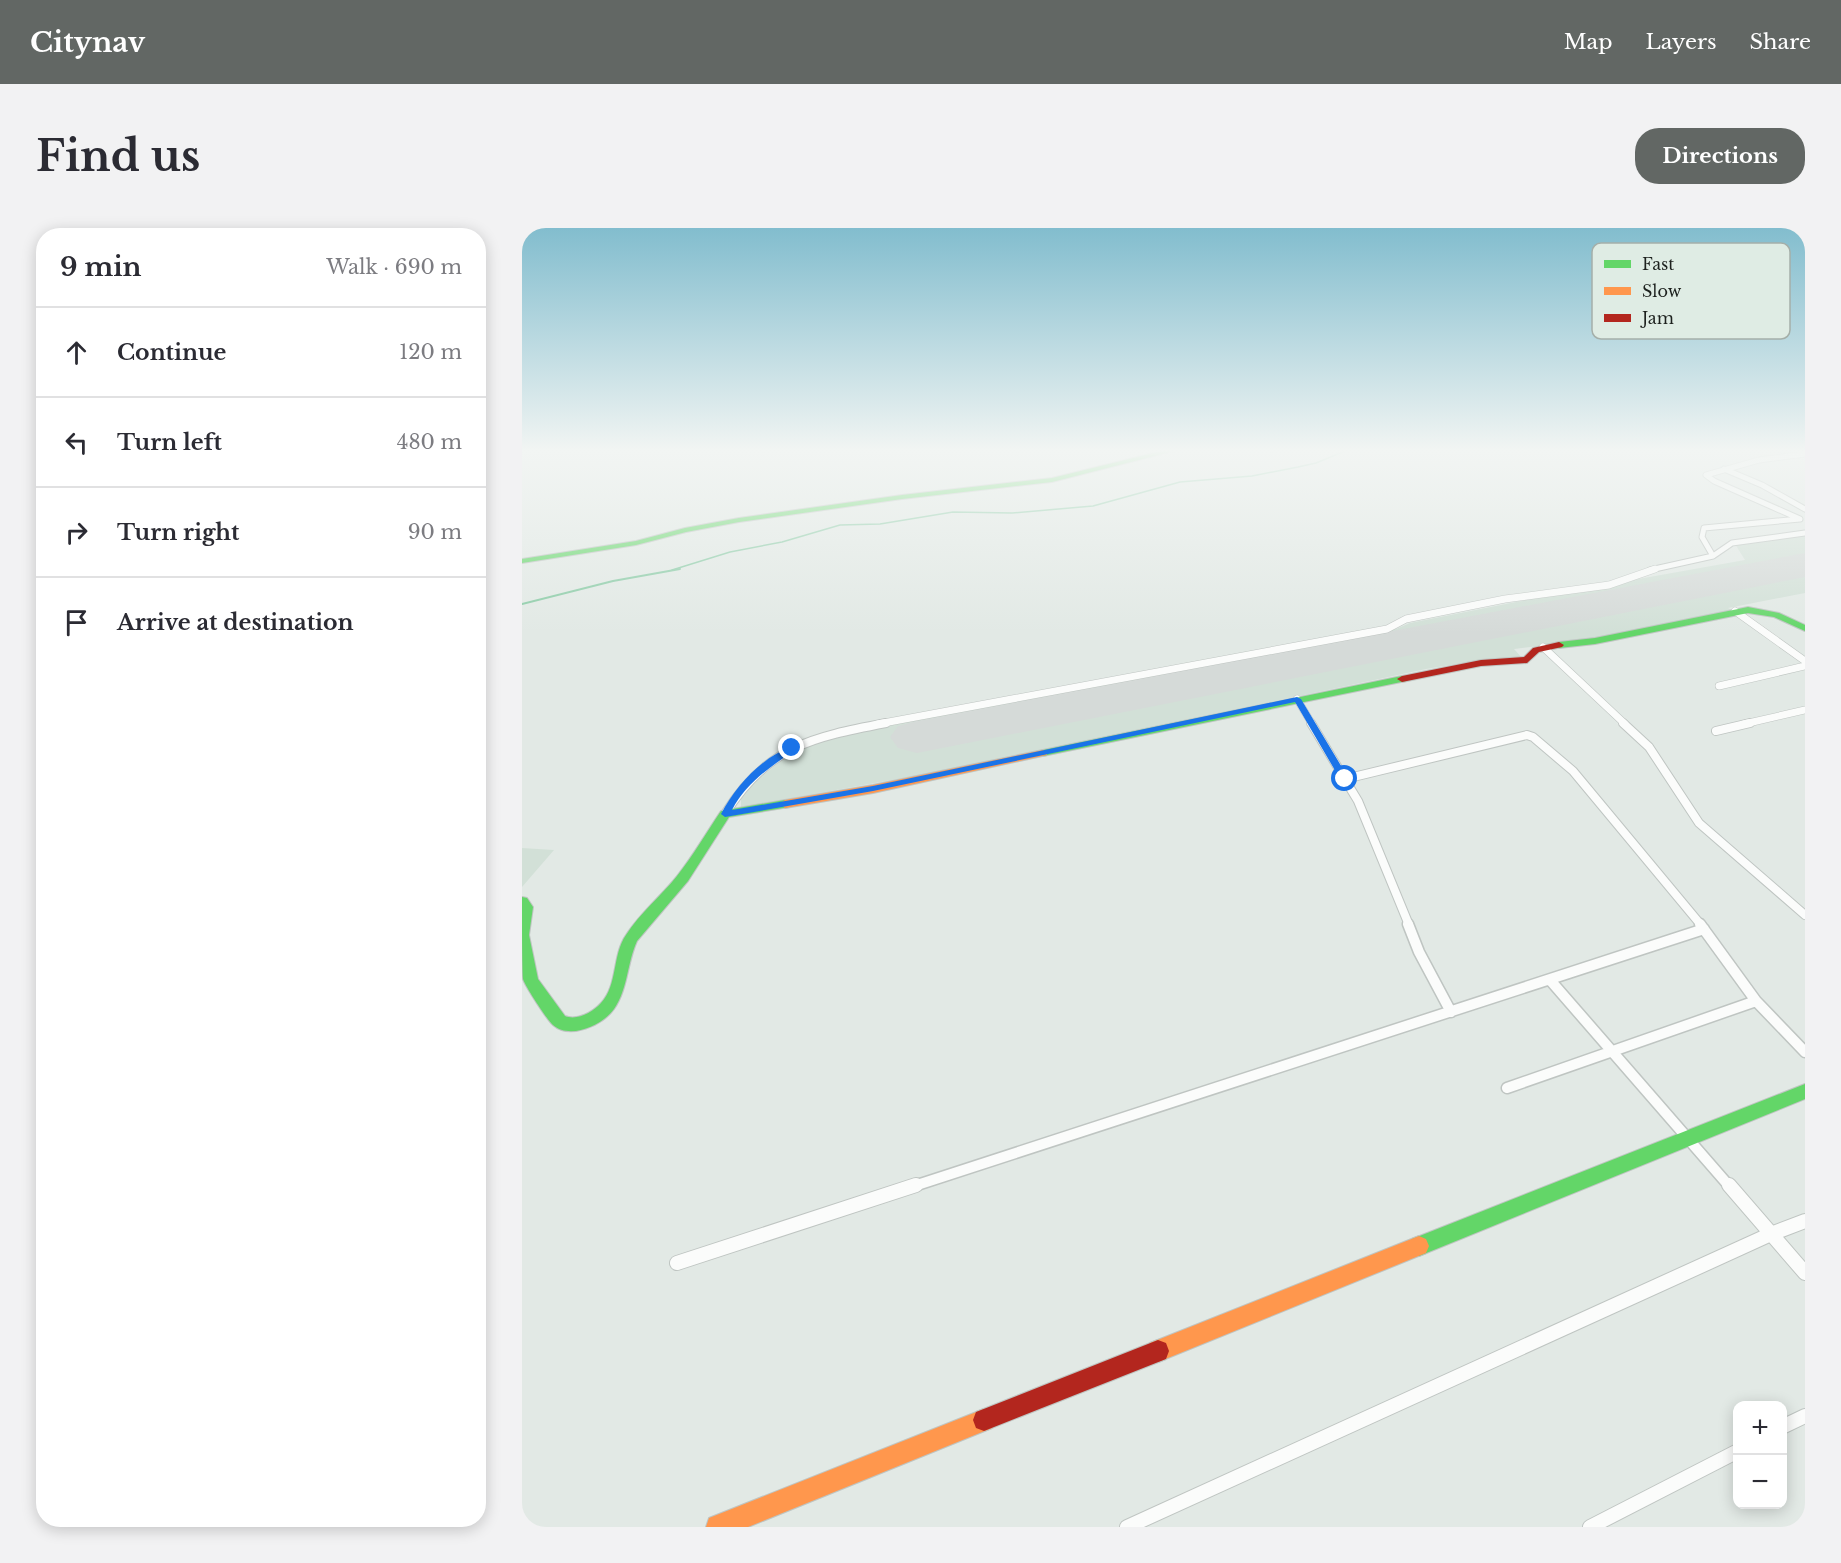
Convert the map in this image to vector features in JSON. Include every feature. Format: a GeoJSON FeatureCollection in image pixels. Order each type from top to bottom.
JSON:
{"type":"FeatureCollection","features":[{"type":"Feature","properties":{"kind":"street"},"geometry":{"type":"LineString","coordinates":[[522,561],[636,543],[739,519],[794,512]]}},
{"type":"Feature","properties":{"kind":"street"},"geometry":{"type":"LineString","coordinates":[[1713,556],[1702,537],[1704,528],[1800,519],[1783,512]]}},
{"type":"Feature","properties":{"kind":"street"},"geometry":{"type":"LineString","coordinates":[[522,902],[526,907],[522,935],[531,980],[559,1021],[570,1025],[591,1020],[607,1007],[616,992],[625,951],[631,938],[683,878],[737,792],[762,768],[789,750],[827,734],[1387,629],[1406,619],[1505,599],[1609,585],[1618,580],[1665,566],[1713,556],[1732,543],[1805,533]]}},
{"type":"Feature","properties":{"kind":"street"},"geometry":{"type":"LineString","coordinates":[[725,814],[884,786],[1297,699],[1481,663],[1527,660],[1536,650],[1543,647],[1595,640],[1735,611],[1762,612],[1805,628]]}},
{"type":"Feature","properties":{"kind":"street"},"geometry":{"type":"LineString","coordinates":[[1735,611],[1805,661]]}},
{"type":"Feature","properties":{"kind":"street"},"geometry":{"type":"LineString","coordinates":[[1543,647],[1649,747],[1699,823],[1805,915]]}},
{"type":"Feature","properties":{"kind":"street"},"geometry":{"type":"LineString","coordinates":[[1719,686],[1805,666]]}},
{"type":"Feature","properties":{"kind":"street"},"geometry":{"type":"LineString","coordinates":[[1297,699],[1358,801],[1391,877],[1419,952],[1451,1012]]}},
{"type":"Feature","properties":{"kind":"street"},"geometry":{"type":"LineString","coordinates":[[1716,732],[1805,710]]}},
{"type":"Feature","properties":{"kind":"street"},"geometry":{"type":"LineString","coordinates":[[1345,779],[1527,735],[1533,737],[1573,771],[1704,929],[1756,1001],[1805,1052]]}},
{"type":"Feature","properties":{"kind":"street"},"geometry":{"type":"LineString","coordinates":[[677,1263],[1704,929]]}},
{"type":"Feature","properties":{"kind":"street"},"geometry":{"type":"LineString","coordinates":[[1550,980],[1805,1273]]}},
{"type":"Feature","properties":{"kind":"street"},"geometry":{"type":"LineString","coordinates":[[1508,1088],[1756,1001]]}},
{"type":"Feature","properties":{"kind":"street"},"geometry":{"type":"LineString","coordinates":[[718,1527],[1805,1091]]}},
{"type":"Feature","properties":{"kind":"street"},"geometry":{"type":"LineString","coordinates":[[1127,1527],[1771,1234],[1805,1221]]}},
{"type":"Feature","properties":{"kind":"street"},"geometry":{"type":"LineString","coordinates":[[1787,1425],[1805,1416]]}},
{"type":"Feature","properties":{"kind":"street"},"geometry":{"type":"LineString","coordinates":[[1590,1527],[1733,1453]]}},
{"type":"Feature","properties":{"kind":"shaded area"},"geometry":{"type":"Polygon","coordinates":[[[1805,534],[1805,593],[1581,641],[1514,649],[1523,659],[1480,660],[1426,669],[916,778],[914,776],[741,807],[741,799],[755,782],[792,752],[827,736],[1396,629],[1410,623],[1571,591],[1745,560],[1735,544],[1805,534]]]}},
{"type":"Feature","properties":{"kind":"shaded area"},"geometry":{"type":"Polygon","coordinates":[[[522,848],[554,850],[522,887],[522,848]]]}},
{"type":"Feature","properties":{"kind":"waterway"},"geometry":{"type":"LineString","coordinates":[[672,570],[730,552],[782,542],[840,525],[880,524],[953,512],[1028,512]]}},
{"type":"Feature","properties":{"kind":"waterway"},"geometry":{"type":"LineString","coordinates":[[522,604],[613,581],[680,569]]}},
{"type":"Feature","properties":{"kind":"runway"},"geometry":{"type":"LineString","coordinates":[[917,737],[1805,565]]}},
{"type":"Feature","properties":{"kind":"traffic: fast"},"geometry":{"type":"LineString","coordinates":[[522,561],[636,543],[685,530],[798,512]]}},
{"type":"Feature","properties":{"kind":"traffic: fast"},"geometry":{"type":"LineString","coordinates":[[1559,645],[1595,641],[1748,610],[1776,615],[1805,628]]}},
{"type":"Feature","properties":{"kind":"traffic: fast"},"geometry":{"type":"LineString","coordinates":[[1043,753],[1402,679]]}},
{"type":"Feature","properties":{"kind":"traffic: fast"},"geometry":{"type":"LineString","coordinates":[[522,902],[526,907],[522,935],[531,980],[559,1021],[569,1025],[591,1020],[607,1007],[616,992],[625,951],[631,938],[683,878],[725,814],[785,804]]}},
{"type":"Feature","properties":{"kind":"traffic: fast"},"geometry":{"type":"LineString","coordinates":[[1419,1246],[1805,1091]]}},
{"type":"Feature","properties":{"kind":"traffic: slow"},"geometry":{"type":"LineString","coordinates":[[785,804],[873,789],[1043,753]]}},
{"type":"Feature","properties":{"kind":"traffic: slow"},"geometry":{"type":"LineString","coordinates":[[1158,1351],[1419,1246]]}},
{"type":"Feature","properties":{"kind":"traffic: slow"},"geometry":{"type":"LineString","coordinates":[[718,1527],[984,1420]]}},
{"type":"Feature","properties":{"kind":"traffic: jam"},"geometry":{"type":"LineString","coordinates":[[1402,679],[1481,663],[1527,660],[1536,650],[1559,645]]}},
{"type":"Feature","properties":{"kind":"traffic: jam"},"geometry":{"type":"LineString","coordinates":[[984,1420],[1158,1351]]}},
{"type":"Feature","properties":{"kind":"route"},"geometry":{"type":"LineString","coordinates":[[792,748],[762,768],[737,792],[725,814],[873,789],[1297,699],[1345,779]]}}]}
